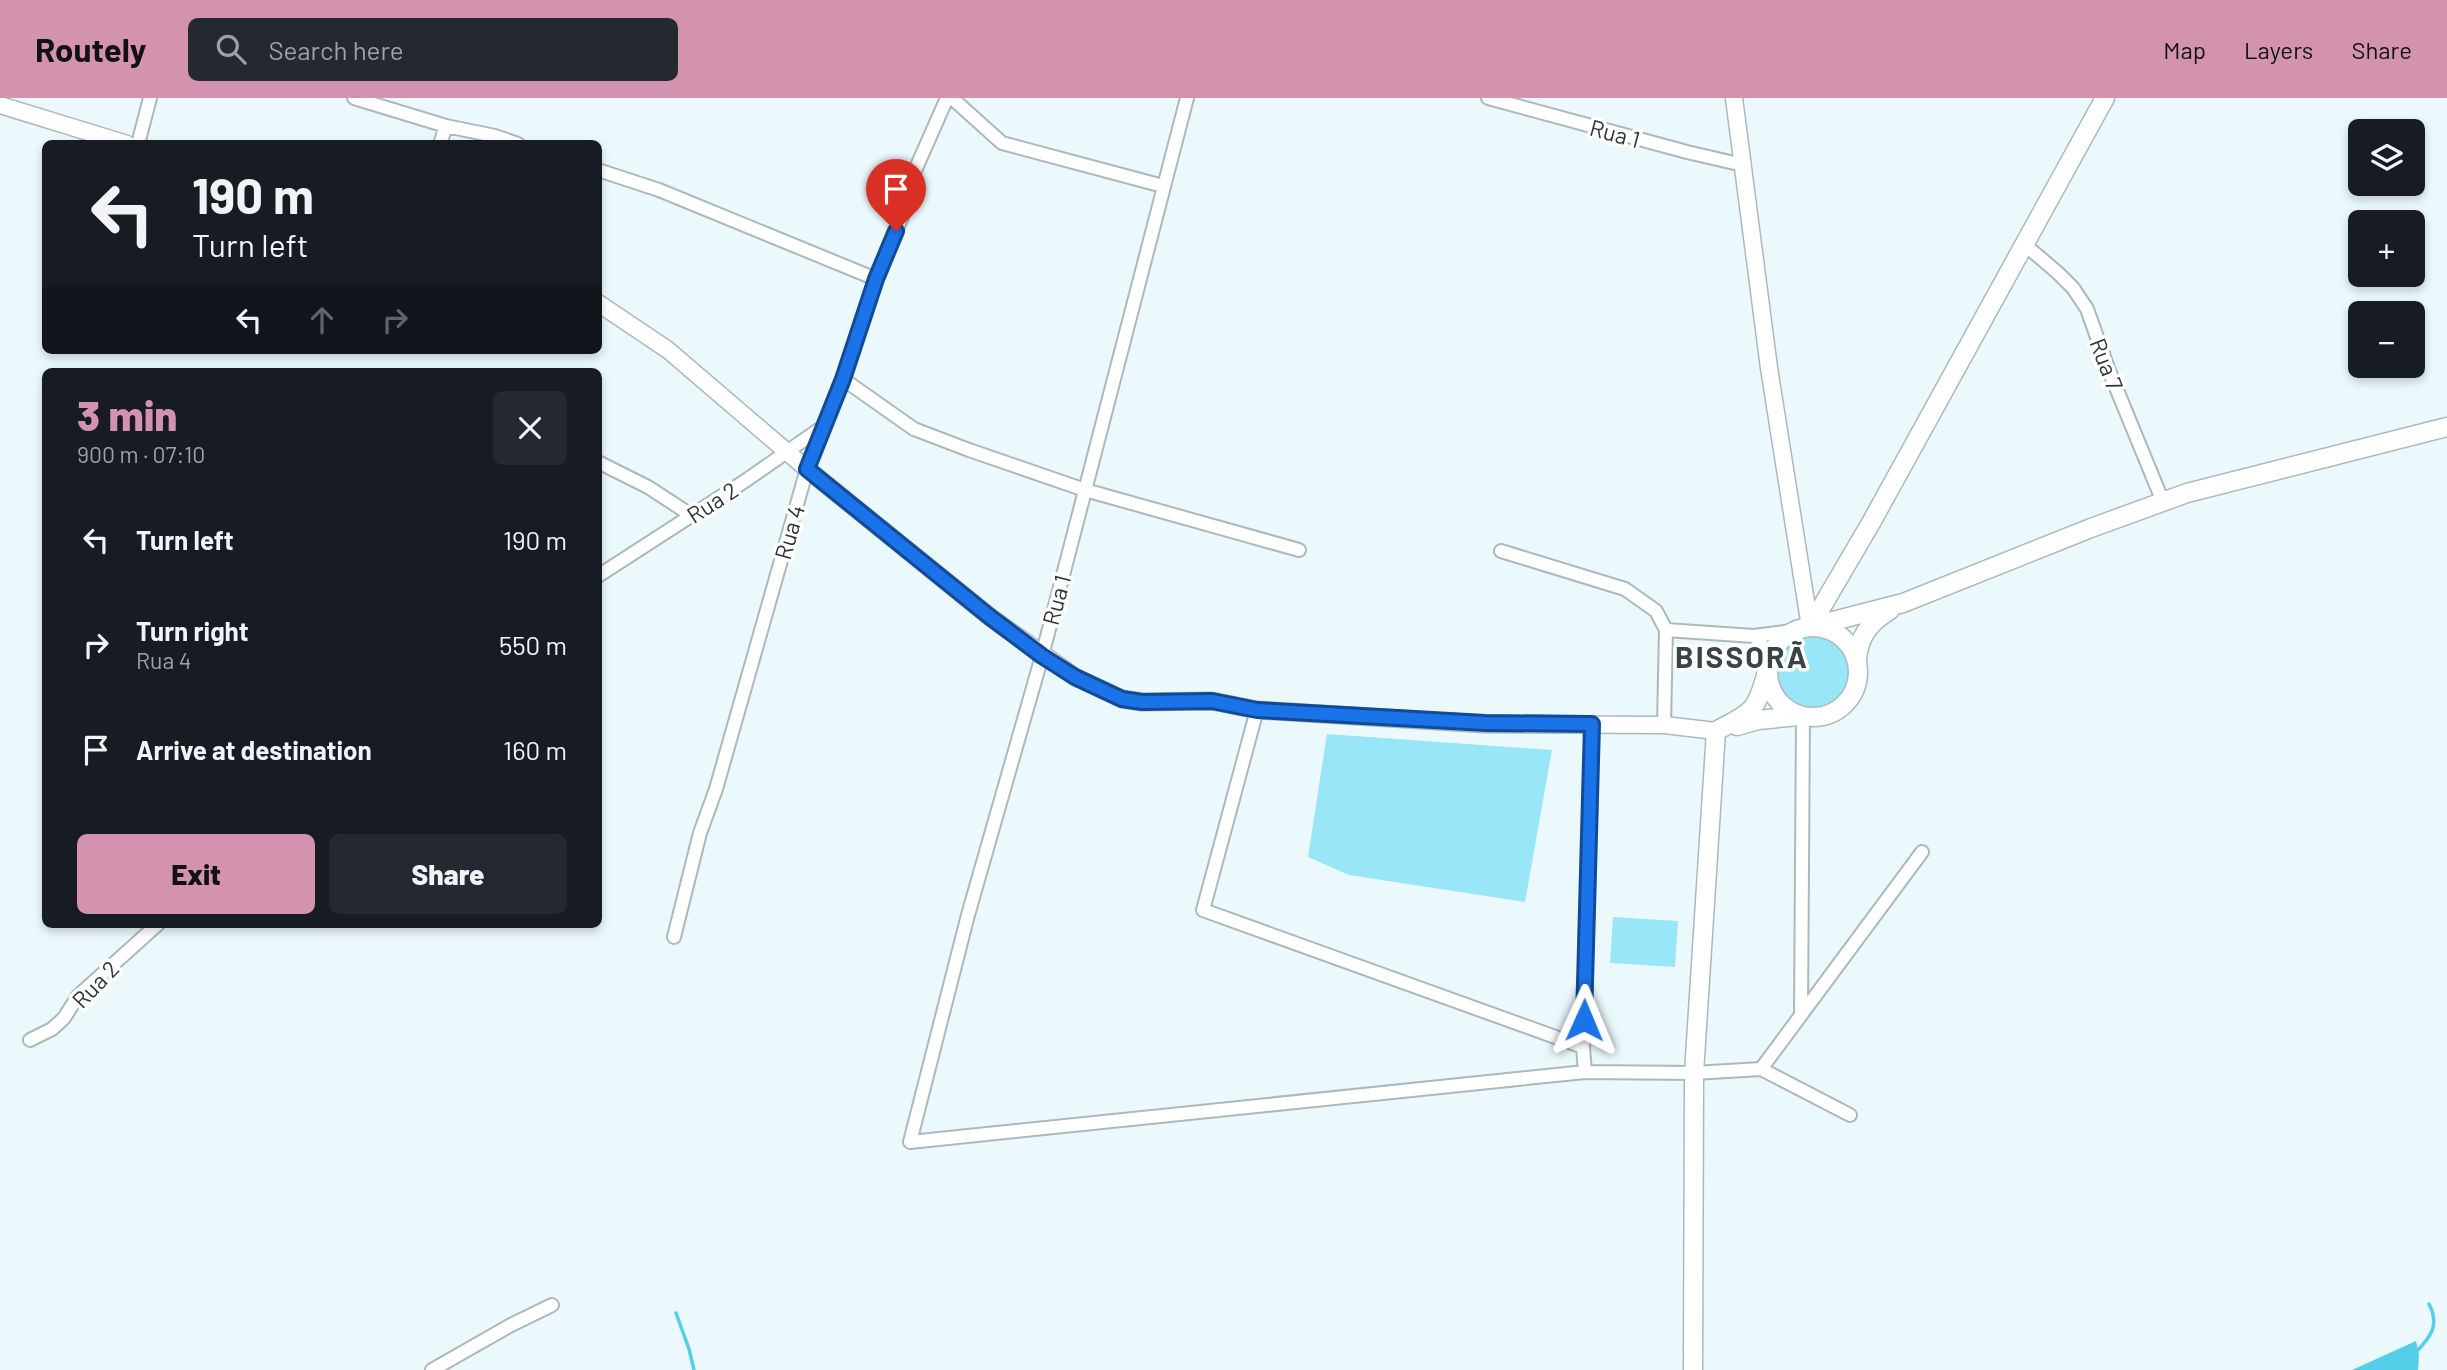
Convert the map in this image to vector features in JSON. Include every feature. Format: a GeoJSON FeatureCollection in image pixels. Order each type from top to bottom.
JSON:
{"type":"FeatureCollection","features":[{"type":"Feature","properties":{"kind":"main road"},"geometry":{"type":"LineString","coordinates":[[1801,629],[1872,521],[2105,98]]}},
{"type":"Feature","properties":{"kind":"main road"},"geometry":{"type":"LineString","coordinates":[[1716,731],[1750,713],[1756,705],[1768,666],[1780,641],[1801,629],[1903,603],[2091,528],[2200,490],[2447,427]]}},
{"type":"Feature","properties":{"kind":"main road"},"geometry":{"type":"LineString","coordinates":[[1716,731],[1758,720],[1826,715],[1844,704],[1856,687],[1859,643],[1868,626],[1903,603]]}},
{"type":"Feature","properties":{"kind":"main road"},"geometry":{"type":"LineString","coordinates":[[1801,629],[1820,627],[1838,634],[1850,645],[1857,661]]}},
{"type":"Feature","properties":{"kind":"main road"},"geometry":{"type":"LineString","coordinates":[[1768,666],[1769,683],[1777,700],[1784,708],[1801,716]]}},
{"type":"Feature","properties":{"kind":"main road"},"geometry":{"type":"LineString","coordinates":[[1693,1370],[1694,1073],[1716,731]]}},
{"type":"Feature","properties":{"kind":"street"},"geometry":{"type":"LineString","coordinates":[[139,140],[150,98]]}},
{"type":"Feature","properties":{"kind":"street"},"geometry":{"type":"LineString","coordinates":[[355,98],[446,126],[506,140]]}},
{"type":"Feature","properties":{"kind":"street"},"geometry":{"type":"LineString","coordinates":[[950,98],[1002,143],[1163,186]]}},
{"type":"Feature","properties":{"kind":"street","name":"Rua 4"},"geometry":{"type":"LineString","coordinates":[[674,937],[700,833],[716,789],[807,469],[843,379],[876,279],[906,207],[913,174],[950,98]]}},
{"type":"Feature","properties":{"kind":"street","name":"Rua 1"},"geometry":{"type":"LineString","coordinates":[[1187,98],[1042,656],[968,915],[911,1142],[1585,1072]]}},
{"type":"Feature","properties":{"kind":"street","name":"Rua 1"},"geometry":{"type":"LineString","coordinates":[[1489,98],[1674,149],[1743,165]]}},
{"type":"Feature","properties":{"kind":"street"},"geometry":{"type":"LineString","coordinates":[[1666,630],[1754,636],[1801,629],[1734,98]]}},
{"type":"Feature","properties":{"kind":"street"},"geometry":{"type":"LineString","coordinates":[[0,105],[114,140]]}},
{"type":"Feature","properties":{"kind":"street"},"geometry":{"type":"LineString","coordinates":[[441,140],[446,126]]}},
{"type":"Feature","properties":{"kind":"street"},"geometry":{"type":"LineString","coordinates":[[602,171],[659,190],[876,279]]}},
{"type":"Feature","properties":{"kind":"street","name":"Rua 7"},"geometry":{"type":"LineString","coordinates":[[2024,244],[2065,281],[2087,309],[2163,502]]}},
{"type":"Feature","properties":{"kind":"street"},"geometry":{"type":"LineString","coordinates":[[602,306],[668,350],[807,469],[990,617],[1042,656],[1087,684],[1122,699],[1142,702],[1212,701],[1257,710],[1485,723],[1664,725],[1716,731]]}},
{"type":"Feature","properties":{"kind":"street"},"geometry":{"type":"LineString","coordinates":[[843,379],[914,429],[1085,490],[1298,550]]}},
{"type":"Feature","properties":{"kind":"street","name":"Rua 2"},"geometry":{"type":"LineString","coordinates":[[602,573],[824,426]]}},
{"type":"Feature","properties":{"kind":"street"},"geometry":{"type":"LineString","coordinates":[[602,464],[648,487],[691,515]]}},
{"type":"Feature","properties":{"kind":"street"},"geometry":{"type":"LineString","coordinates":[[1501,551],[1625,589],[1656,611],[1666,630],[1664,725]]}},
{"type":"Feature","properties":{"kind":"street"},"geometry":{"type":"LineString","coordinates":[[1754,636],[1764,647],[1768,666]]}},
{"type":"Feature","properties":{"kind":"street"},"geometry":{"type":"LineString","coordinates":[[1257,710],[1203,910],[1583,1047]]}},
{"type":"Feature","properties":{"kind":"street"},"geometry":{"type":"LineString","coordinates":[[1801,716],[1801,1014]]}},
{"type":"Feature","properties":{"kind":"street"},"geometry":{"type":"LineString","coordinates":[[1592,724],[1583,1047],[1585,1072],[1694,1073],[1761,1069],[1850,1115]]}},
{"type":"Feature","properties":{"kind":"street"},"geometry":{"type":"LineString","coordinates":[[1761,1069],[1922,852]]}},
{"type":"Feature","properties":{"kind":"street","name":"Rua 2"},"geometry":{"type":"LineString","coordinates":[[30,1040],[52,1029],[64,1018],[78,996],[154,928]]}},
{"type":"Feature","properties":{"kind":"street"},"geometry":{"type":"LineString","coordinates":[[432,1370],[552,1305]]}},
{"type":"Feature","properties":{"kind":"shaded area"},"geometry":{"type":"Polygon","coordinates":[[[1813,635],[1827,638],[1839,646],[1847,658],[1850,672],[1847,686],[1839,698],[1827,706],[1813,709],[1799,706],[1787,698],[1779,686],[1776,672],[1779,658],[1787,646],[1799,638],[1813,635]]]}},
{"type":"Feature","properties":{"kind":"shaded area"},"geometry":{"type":"Polygon","coordinates":[[[1327,734],[1552,750],[1525,902],[1349,875],[1308,857],[1327,734]]]}},
{"type":"Feature","properties":{"kind":"shaded area"},"geometry":{"type":"Polygon","coordinates":[[[1613,917],[1678,921],[1675,967],[1610,963],[1613,917]]]}},
{"type":"Feature","properties":{"kind":"shaded area"},"geometry":{"type":"Polygon","coordinates":[[[2416,1341],[2418,1370],[2352,1370],[2416,1341]]]}},
{"type":"Feature","properties":{"kind":"waterway"},"geometry":{"type":"LineString","coordinates":[[2415,1353],[2434,1325],[2429,1304]]}},
{"type":"Feature","properties":{"kind":"waterway"},"geometry":{"type":"LineString","coordinates":[[676,1313],[694,1370]]}},
{"type":"Feature","properties":{"kind":"district","name":"BISSORÃ"},"geometry":{"type":"Point","coordinates":[1742,656]}},
{"type":"Feature","properties":{"kind":"route"},"geometry":{"type":"LineString","coordinates":[[896,231],[876,279],[843,379],[807,469],[1042,656],[1098,690],[1122,699],[1142,702],[1212,701],[1257,710],[1485,723],[1592,724],[1584,1020]]}}]}
